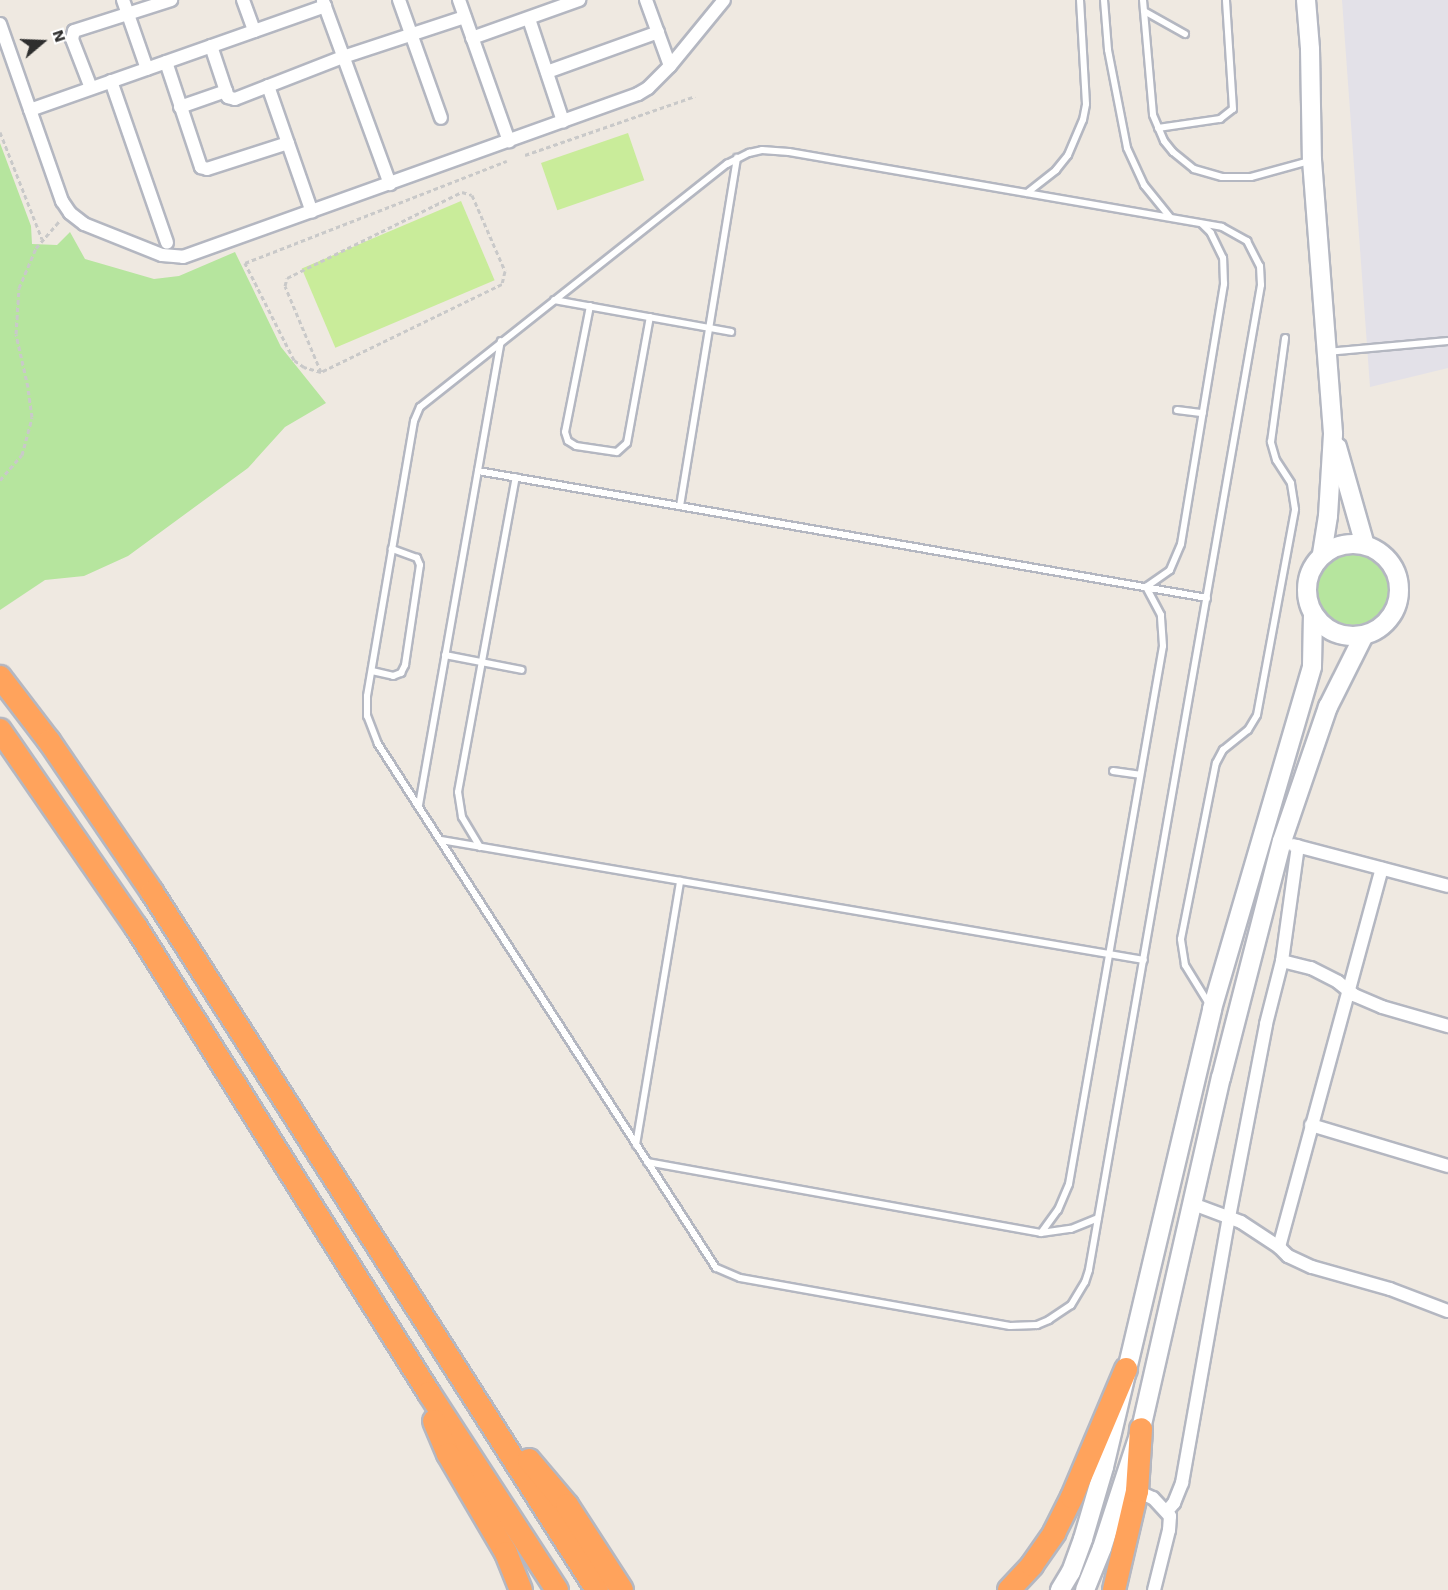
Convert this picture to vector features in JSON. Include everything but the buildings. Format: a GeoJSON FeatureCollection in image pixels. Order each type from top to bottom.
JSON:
{"type":"FeatureCollection","features":[{"type":"Feature","properties":{"kind":"highway"},"geometry":{"type":"LineString","coordinates":[[0,677],[49,741],[145,882],[597,1590]]}},
{"type":"Feature","properties":{"kind":"highway"},"geometry":{"type":"LineString","coordinates":[[0,730],[136,927],[429,1393],[557,1590]]}},
{"type":"Feature","properties":{"kind":"highway"},"geometry":{"type":"LineString","coordinates":[[1010,1590],[1032,1565],[1054,1533],[1072,1497],[1126,1369]]}},
{"type":"Feature","properties":{"kind":"highway"},"geometry":{"type":"LineString","coordinates":[[429,1393],[433,1418],[448,1454],[506,1553],[521,1590]]}},
{"type":"Feature","properties":{"kind":"highway"},"geometry":{"type":"LineString","coordinates":[[493,1425],[527,1458],[567,1506],[622,1590]]}},
{"type":"Feature","properties":{"kind":"highway"},"geometry":{"type":"LineString","coordinates":[[1114,1590],[1137,1491],[1141,1430]]}},
{"type":"Feature","properties":{"kind":"main road"},"geometry":{"type":"LineString","coordinates":[[1306,0],[1310,49],[1312,160],[1333,434],[1328,516],[1322,555]]}},
{"type":"Feature","properties":{"kind":"main road"},"geometry":{"type":"LineString","coordinates":[[1333,434],[1365,545]]}},
{"type":"Feature","properties":{"kind":"main road"},"geometry":{"type":"LineString","coordinates":[[1342,544],[1365,545],[1379,551],[1390,562],[1397,575],[1399,590],[1397,606],[1389,619],[1378,629],[1364,635],[1341,635],[1320,623],[1313,614],[1306,586],[1310,572],[1322,555],[1342,544]]}},
{"type":"Feature","properties":{"kind":"main road"},"geometry":{"type":"LineString","coordinates":[[1060,1590],[1071,1572],[1104,1467],[1212,1009],[1312,666],[1313,614]]}},
{"type":"Feature","properties":{"kind":"main road"},"geometry":{"type":"LineString","coordinates":[[1085,1590],[1102,1548],[1141,1430],[1221,1078],[1329,707],[1364,635]]}},
{"type":"Feature","properties":{"kind":"street"},"geometry":{"type":"LineString","coordinates":[[123,0],[147,69]]}},
{"type":"Feature","properties":{"kind":"street"},"geometry":{"type":"LineString","coordinates":[[91,88],[72,33],[171,0]]}},
{"type":"Feature","properties":{"kind":"street"},"geometry":{"type":"LineString","coordinates":[[243,0],[254,31]]}},
{"type":"Feature","properties":{"kind":"street"},"geometry":{"type":"LineString","coordinates":[[399,0],[441,118]]}},
{"type":"Feature","properties":{"kind":"street"},"geometry":{"type":"LineString","coordinates":[[459,0],[509,141]]}},
{"type":"Feature","properties":{"kind":"street"},"geometry":{"type":"LineString","coordinates":[[472,38],[579,0]]}},
{"type":"Feature","properties":{"kind":"street"},"geometry":{"type":"LineString","coordinates":[[646,0],[670,66]]}},
{"type":"Feature","properties":{"kind":"street"},"geometry":{"type":"LineString","coordinates":[[0,24],[62,201],[70,213],[84,224],[173,257],[192,254],[312,212],[643,91],[670,66],[712,6],[724,0]]}},
{"type":"Feature","properties":{"kind":"street"},"geometry":{"type":"LineString","coordinates":[[30,110],[254,31],[323,3],[390,184]]}},
{"type":"Feature","properties":{"kind":"street"},"geometry":{"type":"LineString","coordinates":[[211,46],[229,99],[235,99],[343,57],[465,17]]}},
{"type":"Feature","properties":{"kind":"street"},"geometry":{"type":"LineString","coordinates":[[529,19],[563,121]]}},
{"type":"Feature","properties":{"kind":"street"},"geometry":{"type":"LineString","coordinates":[[547,72],[658,32]]}},
{"type":"Feature","properties":{"kind":"street"},"geometry":{"type":"LineString","coordinates":[[166,62],[198,162],[204,169],[288,143]]}},
{"type":"Feature","properties":{"kind":"street"},"geometry":{"type":"LineString","coordinates":[[111,81],[167,243]]}},
{"type":"Feature","properties":{"kind":"street"},"geometry":{"type":"LineString","coordinates":[[268,86],[312,212]]}},
{"type":"Feature","properties":{"kind":"street"},"geometry":{"type":"LineString","coordinates":[[180,106],[226,91]]}},
{"type":"Feature","properties":{"kind":"street"},"geometry":{"type":"LineString","coordinates":[[1167,1511],[1174,1503],[1182,1483],[1229,1217],[1266,1024],[1282,961],[1290,844],[1448,886]]}},
{"type":"Feature","properties":{"kind":"street"},"geometry":{"type":"LineString","coordinates":[[1279,1247],[1347,990],[1382,869]]}},
{"type":"Feature","properties":{"kind":"street"},"geometry":{"type":"LineString","coordinates":[[1282,961],[1311,968],[1347,990],[1382,1007],[1448,1026]]}},
{"type":"Feature","properties":{"kind":"street"},"geometry":{"type":"LineString","coordinates":[[1311,1125],[1448,1166]]}},
{"type":"Feature","properties":{"kind":"street"},"geometry":{"type":"LineString","coordinates":[[1193,1204],[1241,1222],[1279,1247],[1288,1256],[1312,1267],[1390,1289],[1448,1311]]}},
{"type":"Feature","properties":{"kind":"street"},"geometry":{"type":"LineString","coordinates":[[1137,1491],[1153,1498],[1170,1516],[1169,1530],[1154,1590]]}},
{"type":"Feature","properties":{"kind":"lane"},"geometry":{"type":"LineString","coordinates":[[1027,193],[1056,170],[1077,138],[1083,120],[1086,104],[1080,0]]}},
{"type":"Feature","properties":{"kind":"lane"},"geometry":{"type":"LineString","coordinates":[[1104,0],[1108,50],[1127,148],[1144,186],[1170,218]]}},
{"type":"Feature","properties":{"kind":"lane"},"geometry":{"type":"LineString","coordinates":[[1143,0],[1151,101],[1164,141],[1183,161],[1207,174],[1251,177],[1312,160]]}},
{"type":"Feature","properties":{"kind":"lane"},"geometry":{"type":"LineString","coordinates":[[1158,128],[1221,119],[1233,109],[1226,0]]}},
{"type":"Feature","properties":{"kind":"lane"},"geometry":{"type":"LineString","coordinates":[[1144,11],[1185,34]]}},
{"type":"Feature","properties":{"kind":"lane"},"geometry":{"type":"LineString","coordinates":[[776,150],[1027,193],[1231,230],[1247,241],[1257,257],[1262,276],[1089,1270],[1082,1288],[1071,1305],[1049,1320],[1023,1327],[732,1276],[710,1261],[418,806],[369,726],[366,706],[416,414],[425,400],[501,341],[737,158],[749,153],[776,150]]}},
{"type":"Feature","properties":{"kind":"lane"},"geometry":{"type":"LineString","coordinates":[[680,506],[737,158]]}},
{"type":"Feature","properties":{"kind":"lane"},"geometry":{"type":"LineString","coordinates":[[1146,587],[1170,570],[1177,558],[1225,271],[1218,245],[1202,223]]}},
{"type":"Feature","properties":{"kind":"lane"},"geometry":{"type":"LineString","coordinates":[[554,300],[730,332]]}},
{"type":"Feature","properties":{"kind":"lane"},"geometry":{"type":"LineString","coordinates":[[590,306],[565,432],[568,441],[576,446],[616,452],[627,443],[650,317]]}},
{"type":"Feature","properties":{"kind":"lane"},"geometry":{"type":"LineString","coordinates":[[1212,1009],[1185,965],[1181,939],[1216,763],[1223,750],[1248,730],[1257,715],[1293,521],[1294,492],[1276,460],[1270,432],[1285,338]]}},
{"type":"Feature","properties":{"kind":"lane"},"geometry":{"type":"LineString","coordinates":[[418,806],[501,341]]}},
{"type":"Feature","properties":{"kind":"lane"},"geometry":{"type":"LineString","coordinates":[[1327,352],[1448,341]]}},
{"type":"Feature","properties":{"kind":"lane"},"geometry":{"type":"LineString","coordinates":[[1177,410],[1203,413]]}},
{"type":"Feature","properties":{"kind":"lane"},"geometry":{"type":"LineString","coordinates":[[478,471],[1207,598]]}},
{"type":"Feature","properties":{"kind":"lane"},"geometry":{"type":"LineString","coordinates":[[480,847],[462,817],[458,792],[516,477]]}},
{"type":"Feature","properties":{"kind":"lane"},"geometry":{"type":"LineString","coordinates":[[372,671],[393,676],[401,673],[405,665],[420,565],[417,558],[392,549]]}},
{"type":"Feature","properties":{"kind":"lane"},"geometry":{"type":"LineString","coordinates":[[1041,1233],[1058,1210],[1069,1184],[1163,639],[1161,615],[1146,587]]}},
{"type":"Feature","properties":{"kind":"lane"},"geometry":{"type":"LineString","coordinates":[[445,655],[522,670]]}},
{"type":"Feature","properties":{"kind":"lane"},"geometry":{"type":"LineString","coordinates":[[1113,771],[1140,775]]}},
{"type":"Feature","properties":{"kind":"lane"},"geometry":{"type":"LineString","coordinates":[[441,840],[1144,960]]}},
{"type":"Feature","properties":{"kind":"lane"},"geometry":{"type":"LineString","coordinates":[[636,1146],[680,881]]}},
{"type":"Feature","properties":{"kind":"lane"},"geometry":{"type":"LineString","coordinates":[[647,1162],[1041,1233],[1071,1229],[1098,1218]]}},
{"type":"Feature","properties":{"kind":"path"},"geometry":{"type":"LineString","coordinates":[[525,155],[695,96]]}},
{"type":"Feature","properties":{"kind":"path"},"geometry":{"type":"LineString","coordinates":[[0,132],[42,240]]}},
{"type":"Feature","properties":{"kind":"path"},"geometry":{"type":"LineString","coordinates":[[321,372],[285,286],[287,278],[462,192],[472,195],[505,271],[502,284],[321,372],[304,367],[294,360],[244,262],[507,161]]}},
{"type":"Feature","properties":{"kind":"path"},"geometry":{"type":"LineString","coordinates":[[0,480],[22,455],[30,426],[28,387],[19,351],[15,318],[23,274],[42,240],[70,213]]}},
{"type":"Feature","properties":{"kind":"shaded area"},"geometry":{"type":"Polygon","coordinates":[[[1342,0],[1448,0],[1448,368],[1370,387],[1342,0]]]}},
{"type":"Feature","properties":{"kind":"green space"},"geometry":{"type":"Polygon","coordinates":[[[628,133],[644,180],[557,210],[541,163],[628,133]]]}},
{"type":"Feature","properties":{"kind":"green space"},"geometry":{"type":"Polygon","coordinates":[[[0,143],[31,226],[32,244],[57,245],[70,232],[85,259],[154,279],[179,276],[235,252],[281,347],[326,403],[285,427],[248,468],[128,556],[84,576],[45,580],[0,610],[0,143]]]}},
{"type":"Feature","properties":{"kind":"green space"},"geometry":{"type":"Polygon","coordinates":[[[461,201],[495,280],[335,348],[302,269],[461,201]]]}},
{"type":"Feature","properties":{"kind":"green space"},"geometry":{"type":"Polygon","coordinates":[[[1360,553],[1379,563],[1387,575],[1389,589],[1387,603],[1379,615],[1367,623],[1346,625],[1327,615],[1319,603],[1317,582],[1327,563],[1339,555],[1360,553]]]}}]}
